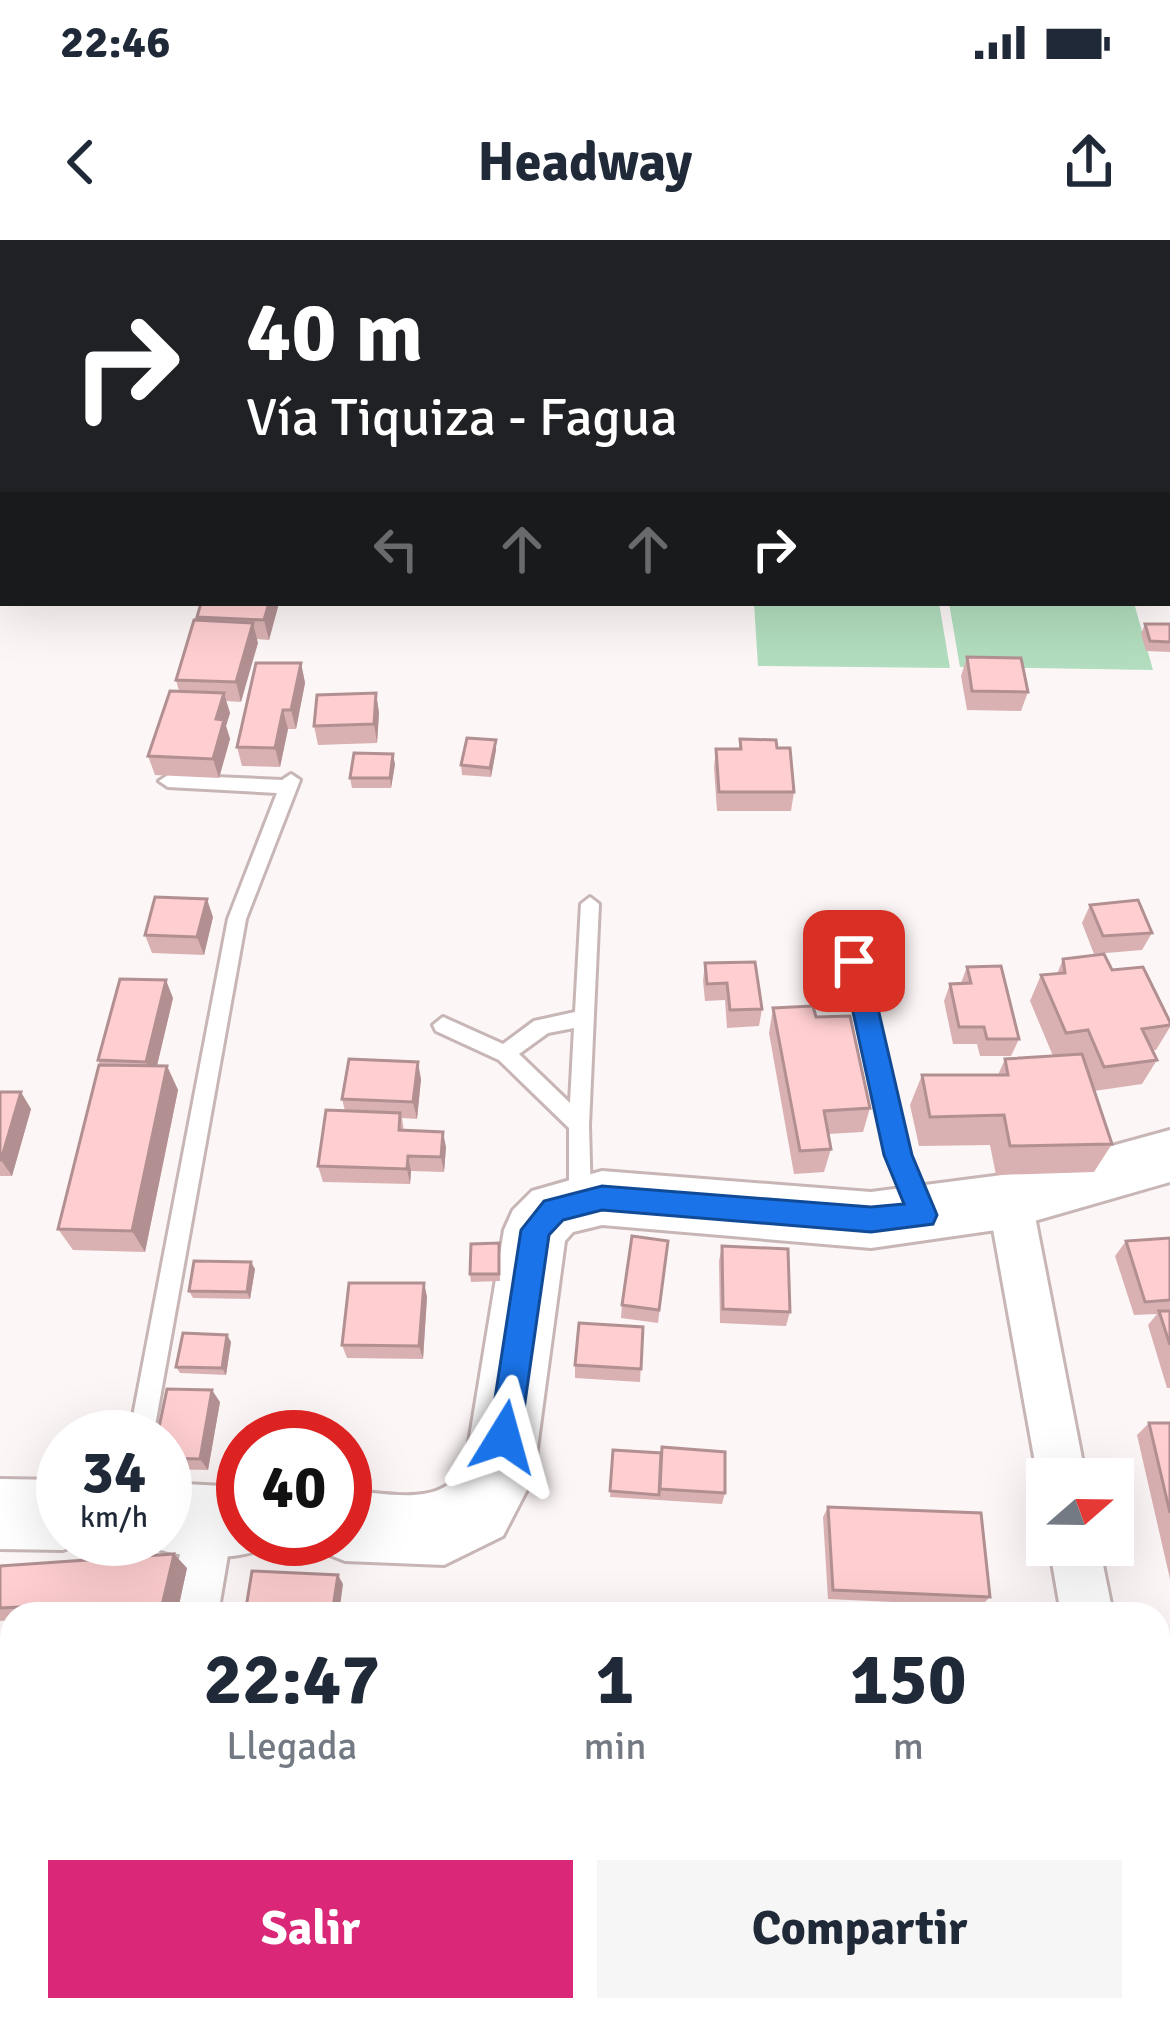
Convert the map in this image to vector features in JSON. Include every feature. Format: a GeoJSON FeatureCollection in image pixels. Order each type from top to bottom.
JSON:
{"type":"FeatureCollection","features":[{"type":"Feature","properties":{"kind":"street"},"geometry":{"type":"LineString","coordinates":[[372,1527],[444,1531],[478,1511],[498,1478],[536,1230],[554,1210],[602,1198],[871,1220],[1010,1201],[1170,1156]]}},
{"type":"Feature","properties":{"kind":"street"},"geometry":{"type":"LineString","coordinates":[[1010,1201],[1058,1458]]}},
{"type":"Feature","properties":{"kind":"street"},"geometry":{"type":"LineString","coordinates":[[0,1514],[36,1515]]}},
{"type":"Feature","properties":{"kind":"street"},"geometry":{"type":"LineString","coordinates":[[194,1602],[206,1520]]}},
{"type":"Feature","properties":{"kind":"street"},"geometry":{"type":"LineString","coordinates":[[1078,1566],[1085,1602]]}},
{"type":"Feature","properties":{"kind":"lane"},"geometry":{"type":"LineString","coordinates":[[146,1410],[237,919],[290,783],[168,782]]}},
{"type":"Feature","properties":{"kind":"lane"},"geometry":{"type":"LineString","coordinates":[[580,1201],[590,904]]}},
{"type":"Feature","properties":{"kind":"lane"},"geometry":{"type":"LineString","coordinates":[[854,961],[898,1155],[923,1215]]}},
{"type":"Feature","properties":{"kind":"lane"},"geometry":{"type":"LineString","coordinates":[[506,1054],[529,1030],[553,1020],[584,1019]]}},
{"type":"Feature","properties":{"kind":"lane"},"geometry":{"type":"LineString","coordinates":[[443,1025],[506,1054],[579,1125]]}},
{"type":"Feature","properties":{"kind":"green space"},"geometry":{"type":"Polygon","coordinates":[[[754,606],[940,606],[950,668],[758,666],[754,606]]]}},
{"type":"Feature","properties":{"kind":"green space"},"geometry":{"type":"Polygon","coordinates":[[[950,606],[1135,606],[1153,670],[960,667],[950,606]]]}},
{"type":"Feature","properties":{"kind":"building"},"geometry":{"type":"Polygon","coordinates":[[[200,606],[268,606],[264,620],[197,617],[200,606]]]}},
{"type":"Feature","properties":{"kind":"building"},"geometry":{"type":"Polygon","coordinates":[[[194,620],[253,623],[236,682],[176,680],[194,620]]]}},
{"type":"Feature","properties":{"kind":"building"},"geometry":{"type":"Polygon","coordinates":[[[1145,624],[1170,624],[1170,642],[1150,641],[1145,624]]]}},
{"type":"Feature","properties":{"kind":"building"},"geometry":{"type":"Polygon","coordinates":[[[967,657],[1021,658],[1028,692],[972,691],[967,657]]]}},
{"type":"Feature","properties":{"kind":"building"},"geometry":{"type":"Polygon","coordinates":[[[256,663],[301,663],[291,710],[283,710],[275,748],[237,747],[256,663]]]}},
{"type":"Feature","properties":{"kind":"building"},"geometry":{"type":"Polygon","coordinates":[[[170,691],[224,693],[216,719],[224,720],[213,759],[148,756],[170,691]]]}},
{"type":"Feature","properties":{"kind":"building"},"geometry":{"type":"Polygon","coordinates":[[[376,693],[374,724],[314,726],[317,695],[376,693]]]}},
{"type":"Feature","properties":{"kind":"building"},"geometry":{"type":"Polygon","coordinates":[[[467,738],[496,740],[490,768],[461,765],[467,738]]]}},
{"type":"Feature","properties":{"kind":"building"},"geometry":{"type":"Polygon","coordinates":[[[740,739],[776,740],[777,748],[790,748],[794,792],[719,792],[716,749],[741,749],[740,739]]]}},
{"type":"Feature","properties":{"kind":"building"},"geometry":{"type":"Polygon","coordinates":[[[354,753],[393,754],[390,778],[350,778],[354,753]]]}},
{"type":"Feature","properties":{"kind":"building"},"geometry":{"type":"Polygon","coordinates":[[[155,897],[207,899],[197,937],[145,935],[155,897]]]}},
{"type":"Feature","properties":{"kind":"building"},"geometry":{"type":"Polygon","coordinates":[[[1138,900],[1152,933],[1103,936],[1090,905],[1138,900]]]}},
{"type":"Feature","properties":{"kind":"building"},"geometry":{"type":"Polygon","coordinates":[[[1104,954],[1112,970],[1143,967],[1170,1022],[1142,1029],[1157,1060],[1104,1067],[1088,1030],[1066,1033],[1041,975],[1065,973],[1063,959],[1104,954]]]}},
{"type":"Feature","properties":{"kind":"building"},"geometry":{"type":"Polygon","coordinates":[[[755,962],[762,1009],[730,1010],[727,983],[707,984],[705,963],[755,962]]]}},
{"type":"Feature","properties":{"kind":"building"},"geometry":{"type":"Polygon","coordinates":[[[1001,966],[1019,1039],[987,1039],[984,1027],[959,1027],[950,984],[971,983],[967,967],[1001,966]]]}},
{"type":"Feature","properties":{"kind":"building"},"geometry":{"type":"Polygon","coordinates":[[[120,979],[166,980],[146,1062],[98,1060],[120,979]]]}},
{"type":"Feature","properties":{"kind":"building"},"geometry":{"type":"Polygon","coordinates":[[[813,1006],[816,1017],[850,1016],[870,1108],[824,1111],[831,1149],[800,1151],[773,1008],[813,1006]]]}},
{"type":"Feature","properties":{"kind":"building"},"geometry":{"type":"Polygon","coordinates":[[[1082,1054],[1112,1144],[1010,1146],[1004,1115],[930,1117],[922,1075],[1008,1075],[1005,1059],[1082,1054]]]}},
{"type":"Feature","properties":{"kind":"building"},"geometry":{"type":"Polygon","coordinates":[[[349,1059],[418,1062],[413,1102],[342,1099],[349,1059]]]}},
{"type":"Feature","properties":{"kind":"building"},"geometry":{"type":"Polygon","coordinates":[[[99,1065],[167,1066],[132,1231],[58,1229],[99,1065]]]}},
{"type":"Feature","properties":{"kind":"building"},"geometry":{"type":"Polygon","coordinates":[[[0,1092],[21,1092],[1,1160],[0,1160],[0,1092]]]}},
{"type":"Feature","properties":{"kind":"building"},"geometry":{"type":"Polygon","coordinates":[[[326,1110],[400,1113],[399,1130],[443,1132],[441,1157],[408,1156],[407,1169],[318,1166],[326,1110]]]}},
{"type":"Feature","properties":{"kind":"building"},"geometry":{"type":"Polygon","coordinates":[[[632,1236],[668,1241],[659,1310],[622,1305],[632,1236]]]}},
{"type":"Feature","properties":{"kind":"building"},"geometry":{"type":"Polygon","coordinates":[[[1170,1238],[1170,1300],[1145,1302],[1126,1241],[1170,1238]]]}},
{"type":"Feature","properties":{"kind":"building"},"geometry":{"type":"Polygon","coordinates":[[[499,1243],[499,1274],[470,1274],[471,1244],[499,1243]]]}},
{"type":"Feature","properties":{"kind":"building"},"geometry":{"type":"Polygon","coordinates":[[[722,1246],[788,1249],[790,1312],[723,1309],[722,1246]]]}},
{"type":"Feature","properties":{"kind":"building"},"geometry":{"type":"Polygon","coordinates":[[[194,1261],[251,1262],[247,1292],[189,1291],[194,1261]]]}},
{"type":"Feature","properties":{"kind":"building"},"geometry":{"type":"Polygon","coordinates":[[[349,1283],[424,1283],[419,1346],[342,1345],[349,1283]]]}},
{"type":"Feature","properties":{"kind":"building"},"geometry":{"type":"Polygon","coordinates":[[[1159,1311],[1170,1311],[1170,1345],[1159,1311]]]}},
{"type":"Feature","properties":{"kind":"building"},"geometry":{"type":"Polygon","coordinates":[[[579,1323],[643,1327],[641,1369],[575,1365],[579,1323]]]}},
{"type":"Feature","properties":{"kind":"building"},"geometry":{"type":"Polygon","coordinates":[[[183,1333],[227,1335],[222,1368],[176,1367],[183,1333]]]}},
{"type":"Feature","properties":{"kind":"building"},"geometry":{"type":"Polygon","coordinates":[[[167,1389],[212,1390],[200,1459],[192,1459],[192,1410],[163,1410],[167,1389]]]}},
{"type":"Feature","properties":{"kind":"building"},"geometry":{"type":"Polygon","coordinates":[[[1149,1423],[1170,1423],[1170,1513],[1149,1423]]]}},
{"type":"Feature","properties":{"kind":"building"},"geometry":{"type":"Polygon","coordinates":[[[662,1447],[725,1452],[725,1493],[660,1489],[662,1447]]]}},
{"type":"Feature","properties":{"kind":"building"},"geometry":{"type":"Polygon","coordinates":[[[613,1450],[661,1453],[659,1495],[610,1491],[613,1450]]]}},
{"type":"Feature","properties":{"kind":"building"},"geometry":{"type":"Polygon","coordinates":[[[828,1507],[981,1513],[990,1597],[833,1590],[828,1507]]]}},
{"type":"Feature","properties":{"kind":"building"},"geometry":{"type":"Polygon","coordinates":[[[0,1566],[171,1566],[163,1602],[0,1602],[0,1566]]]}},
{"type":"Feature","properties":{"kind":"building"},"geometry":{"type":"Polygon","coordinates":[[[252,1571],[338,1575],[334,1602],[247,1602],[252,1571]]]}},
{"type":"Feature","properties":{"kind":"route"},"geometry":{"type":"LineString","coordinates":[[504,1437],[536,1230],[554,1210],[602,1198],[871,1220],[923,1215],[898,1155],[854,961]]}}]}
